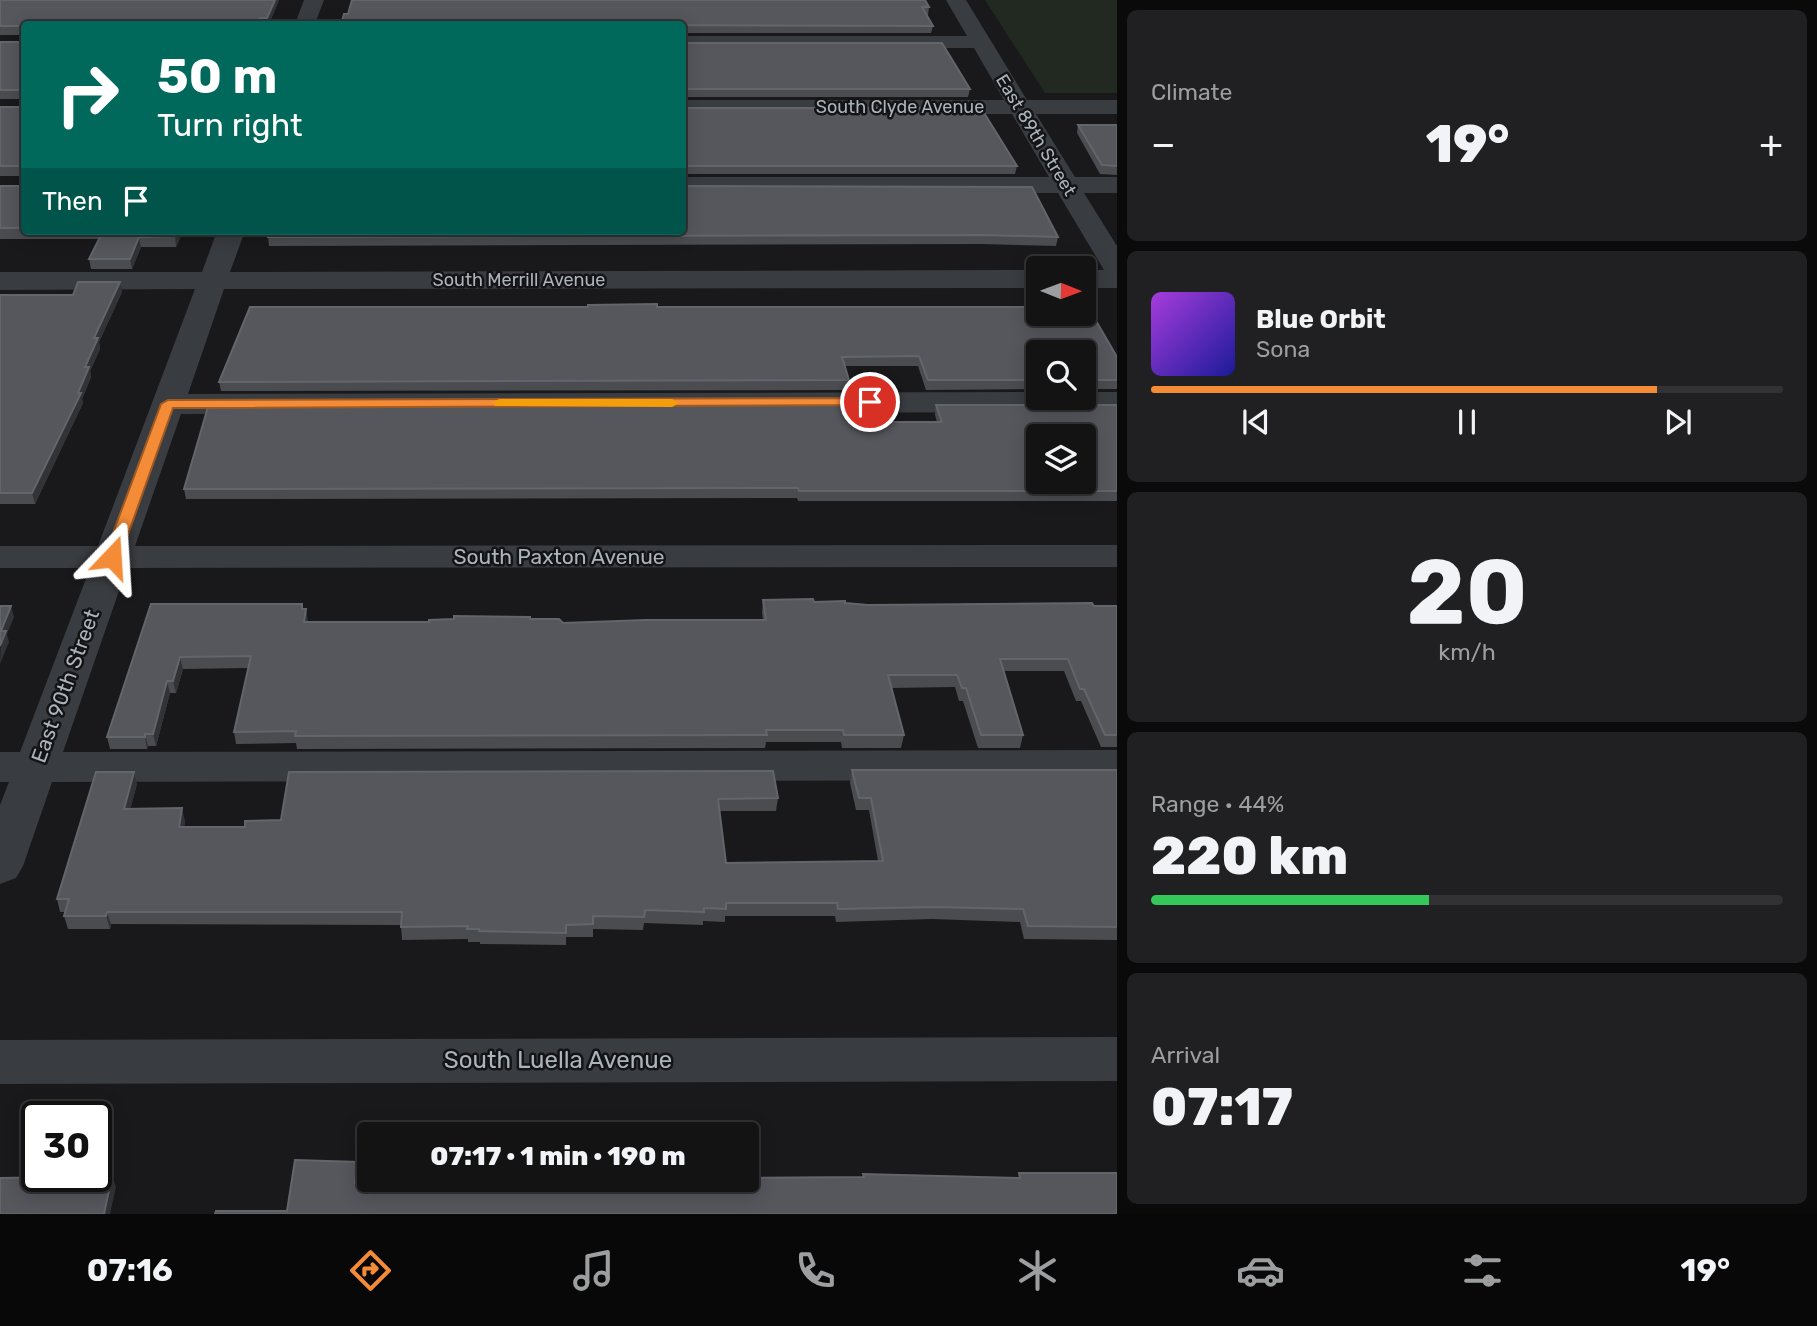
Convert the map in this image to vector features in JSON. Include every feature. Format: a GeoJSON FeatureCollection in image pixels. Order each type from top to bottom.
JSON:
{"type":"FeatureCollection","features":[{"type":"Feature","properties":{"kind":"street"},"geometry":{"type":"LineString","coordinates":[[306,21],[314,0]]}},
{"type":"Feature","properties":{"kind":"street","name":"East 89th Street"},"geometry":{"type":"LineString","coordinates":[[956,0],[1117,269]]}},
{"type":"Feature","properties":{"kind":"street"},"geometry":{"type":"LineString","coordinates":[[686,42],[981,42]]}},
{"type":"Feature","properties":{"kind":"street","name":"South Clyde Avenue"},"geometry":{"type":"LineString","coordinates":[[686,107],[1117,107]]}},
{"type":"Feature","properties":{"kind":"street"},"geometry":{"type":"LineString","coordinates":[[686,185],[1117,185]]}},
{"type":"Feature","properties":{"kind":"street","name":"East 90th Street"},"geometry":{"type":"LineString","coordinates":[[0,866],[18,767],[112,557],[229,235]]}},
{"type":"Feature","properties":{"kind":"street","name":"South Merrill Avenue"},"geometry":{"type":"LineString","coordinates":[[0,281],[1026,279]]}},
{"type":"Feature","properties":{"kind":"street"},"geometry":{"type":"LineString","coordinates":[[1096,279],[1117,279]]}},
{"type":"Feature","properties":{"kind":"street"},"geometry":{"type":"LineString","coordinates":[[168,404],[1117,402]]}},
{"type":"Feature","properties":{"kind":"street","name":"South Paxton Avenue"},"geometry":{"type":"LineString","coordinates":[[0,557],[1117,555]]}},
{"type":"Feature","properties":{"kind":"street"},"geometry":{"type":"LineString","coordinates":[[18,767],[1117,765]]}},
{"type":"Feature","properties":{"kind":"street","name":"South Luella Avenue"},"geometry":{"type":"LineString","coordinates":[[0,1062],[1117,1059]]}},
{"type":"Feature","properties":{"kind":"shaded area"},"geometry":{"type":"Polygon","coordinates":[[[985,0],[1117,0],[1117,93],[1045,93],[985,0]]]}},
{"type":"Feature","properties":{"kind":"building"},"geometry":{"type":"Polygon","coordinates":[[[0,0],[275,0],[267,18],[260,18],[258,21],[21,21],[21,26],[0,26],[0,0]]]}},
{"type":"Feature","properties":{"kind":"building"},"geometry":{"type":"Polygon","coordinates":[[[352,0],[925,0],[929,7],[922,7],[933,26],[686,25],[686,21],[342,21],[344,14],[348,14],[352,0]]]}},
{"type":"Feature","properties":{"kind":"building"},"geometry":{"type":"Polygon","coordinates":[[[0,42],[21,42],[21,90],[0,90],[0,42]]]}},
{"type":"Feature","properties":{"kind":"building"},"geometry":{"type":"Polygon","coordinates":[[[686,43],[942,43],[970,89],[686,89],[686,43]]]}},
{"type":"Feature","properties":{"kind":"building"},"geometry":{"type":"Polygon","coordinates":[[[0,107],[21,107],[21,166],[0,166],[0,107]]]}},
{"type":"Feature","properties":{"kind":"building"},"geometry":{"type":"Polygon","coordinates":[[[686,108],[981,108],[1017,166],[686,166],[686,108]]]}},
{"type":"Feature","properties":{"kind":"building"},"geometry":{"type":"Polygon","coordinates":[[[1078,125],[1117,125],[1117,166],[1102,165],[1078,125]]]}},
{"type":"Feature","properties":{"kind":"building"},"geometry":{"type":"Polygon","coordinates":[[[0,186],[21,186],[21,228],[0,228],[0,186]]]}},
{"type":"Feature","properties":{"kind":"building"},"geometry":{"type":"Polygon","coordinates":[[[686,186],[1032,187],[1058,237],[984,235],[268,237],[686,235],[686,186]]]}},
{"type":"Feature","properties":{"kind":"building"},"geometry":{"type":"Polygon","coordinates":[[[101,235],[175,235],[139,237],[130,259],[89,259],[101,235]]]}},
{"type":"Feature","properties":{"kind":"building"},"geometry":{"type":"Polygon","coordinates":[[[78,282],[120,282],[94,338],[98,338],[85,367],[89,367],[78,393],[81,393],[32,493],[0,493],[0,295],[73,295],[78,282]]]}},
{"type":"Feature","properties":{"kind":"building"},"geometry":{"type":"Polygon","coordinates":[[[250,307],[1026,307],[1026,326],[1096,326],[1096,321],[1117,357],[1117,380],[1096,380],[1096,340],[1026,340],[1026,380],[928,380],[919,356],[842,357],[849,380],[219,382],[250,307]]]}},
{"type":"Feature","properties":{"kind":"building"},"geometry":{"type":"Polygon","coordinates":[[[856,405],[860,422],[942,422],[936,405],[1026,405],[1026,410],[1096,410],[1096,405],[1117,405],[1117,491],[1096,491],[1096,424],[1026,424],[1026,491],[799,491],[798,488],[184,489],[208,407],[856,405]]]}},
{"type":"Feature","properties":{"kind":"building"},"geometry":{"type":"Polygon","coordinates":[[[813,599],[814,602],[845,601],[868,605],[1092,603],[1094,606],[1117,606],[1117,735],[1105,735],[1084,689],[1080,689],[1068,659],[1000,659],[1023,735],[981,735],[966,688],[962,688],[957,675],[888,675],[904,735],[844,735],[843,730],[766,730],[767,735],[295,736],[296,731],[234,732],[251,656],[180,657],[173,681],[167,681],[153,734],[145,734],[145,737],[107,737],[151,604],[302,604],[302,609],[306,609],[304,622],[429,622],[454,619],[454,616],[530,617],[559,619],[563,623],[766,620],[763,600],[813,599]]]}},
{"type":"Feature","properties":{"kind":"building"},"geometry":{"type":"Polygon","coordinates":[[[0,606],[11,606],[1,631],[6,631],[0,646],[0,606]]]}},
{"type":"Feature","properties":{"kind":"building"},"geometry":{"type":"Polygon","coordinates":[[[852,770],[1117,770],[1117,927],[1028,926],[1023,909],[838,909],[837,903],[726,903],[726,909],[704,908],[704,912],[645,910],[644,917],[593,916],[593,924],[566,925],[566,933],[479,931],[467,929],[468,926],[401,927],[402,912],[107,912],[106,916],[64,916],[69,899],[57,899],[96,772],[134,772],[124,809],[182,808],[179,827],[245,827],[245,821],[281,820],[289,772],[773,771],[778,798],[718,799],[726,863],[883,861],[871,798],[859,798],[852,770]]]}},
{"type":"Feature","properties":{"kind":"building"},"geometry":{"type":"Polygon","coordinates":[[[295,1160],[357,1162],[357,1192],[759,1192],[759,1178],[864,1177],[863,1174],[1020,1178],[1019,1173],[1117,1173],[1117,1214],[215,1214],[216,1211],[287,1211],[295,1160]]]}},
{"type":"Feature","properties":{"kind":"building"},"geometry":{"type":"Polygon","coordinates":[[[0,1178],[21,1178],[21,1192],[109,1192],[104,1214],[0,1214],[0,1178]]]}},
{"type":"Feature","properties":{"kind":"slow traffic"},"geometry":{"type":"LineString","coordinates":[[499,403],[672,403]]}},
{"type":"Feature","properties":{"kind":"route"},"geometry":{"type":"LineString","coordinates":[[112,557],[168,404],[870,402]]}}]}
